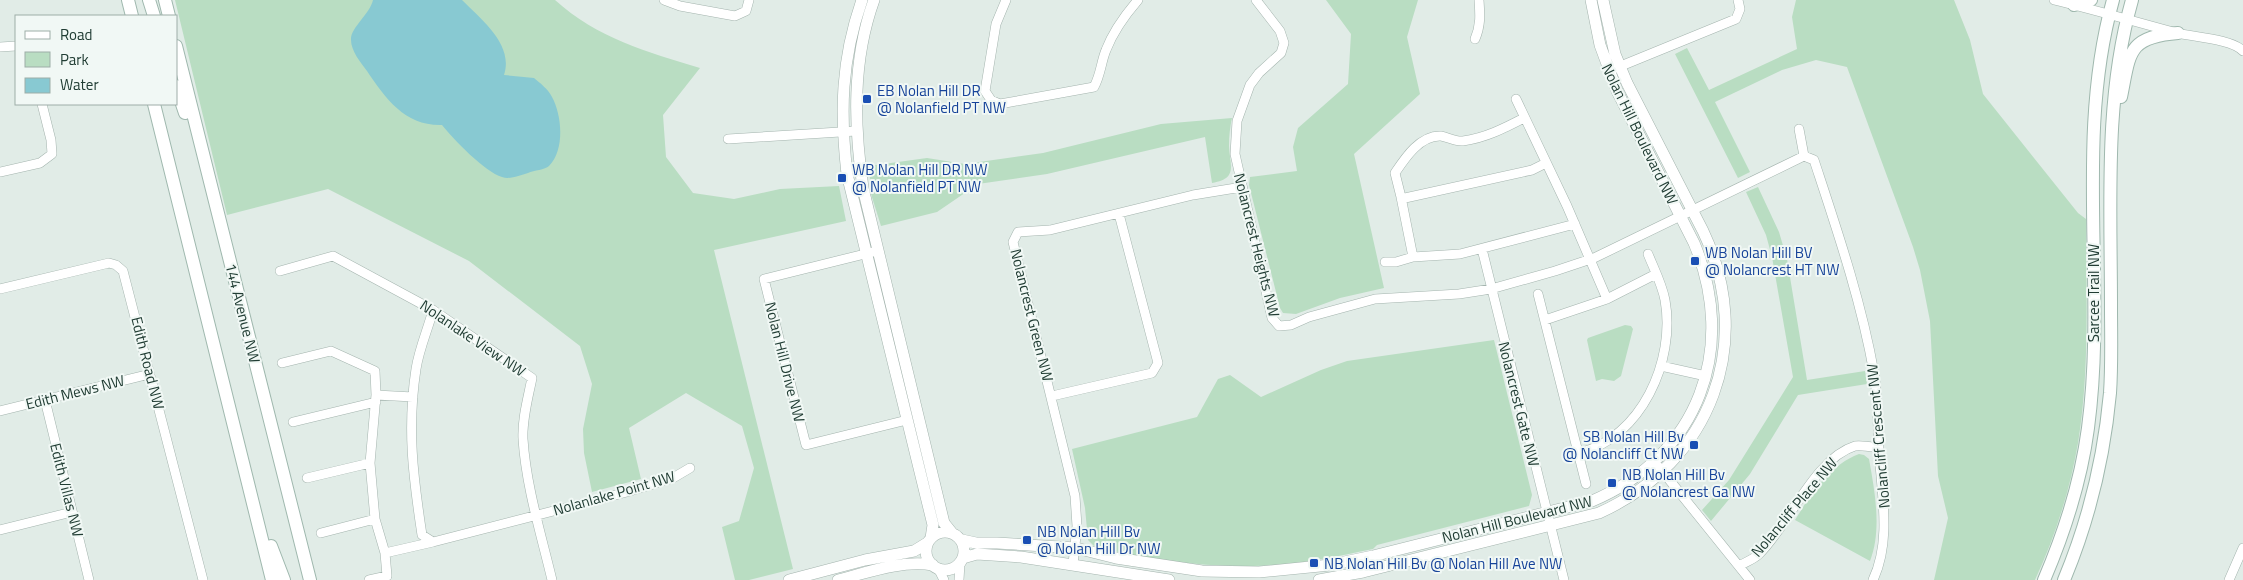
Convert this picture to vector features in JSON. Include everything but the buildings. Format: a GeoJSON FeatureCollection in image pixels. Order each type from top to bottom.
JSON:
{"type":"FeatureCollection","features":[{"type":"Feature","properties":{"kind":"main road"},"geometry":{"type":"LineString","coordinates":[[128,0],[132,15]]}},
{"type":"Feature","properties":{"kind":"main road"},"geometry":{"type":"LineString","coordinates":[[149,0],[154,15]]}},
{"type":"Feature","properties":{"kind":"main road"},"geometry":{"type":"LineString","coordinates":[[165,0],[169,15]]}},
{"type":"Feature","properties":{"kind":"main road"},"geometry":{"type":"LineString","coordinates":[[2074,5],[2091,0]]}},
{"type":"Feature","properties":{"kind":"main road","name":"Sarcee Trail NW"},"geometry":{"type":"LineString","coordinates":[[2044,580],[2071,508],[2088,428],[2093,358],[2094,134],[2097,86],[2114,0]]}},
{"type":"Feature","properties":{"kind":"main road","name":"Sarcee Trail NW"},"geometry":{"type":"LineString","coordinates":[[2064,580],[2070,574],[2095,489],[2110,391],[2111,156],[2115,82],[2132,0]]}},
{"type":"Feature","properties":{"kind":"main road"},"geometry":{"type":"LineString","coordinates":[[2111,156],[2119,106],[2132,53],[2136,46],[2148,37],[2178,33]]}},
{"type":"Feature","properties":{"kind":"main road","name":"144 Avenue NW"},"geometry":{"type":"LineString","coordinates":[[178,54],[310,580]]}},
{"type":"Feature","properties":{"kind":"main road"},"geometry":{"type":"LineString","coordinates":[[178,92],[222,229]]}},
{"type":"Feature","properties":{"kind":"main road"},"geometry":{"type":"LineString","coordinates":[[154,105],[272,580]]}},
{"type":"Feature","properties":{"kind":"main road"},"geometry":{"type":"LineString","coordinates":[[248,480],[284,580]]}},
{"type":"Feature","properties":{"kind":"street"},"geometry":{"type":"LineString","coordinates":[[664,0],[680,6],[735,16],[746,11],[749,0]]}},
{"type":"Feature","properties":{"kind":"street"},"geometry":{"type":"LineString","coordinates":[[862,0],[845,63],[843,133],[848,174],[872,252],[926,473],[933,525],[927,555],[944,580]]}},
{"type":"Feature","properties":{"kind":"street"},"geometry":{"type":"LineString","coordinates":[[874,0],[860,56],[856,101],[856,132],[872,252],[907,420],[944,523],[964,546],[958,580]]}},
{"type":"Feature","properties":{"kind":"street"},"geometry":{"type":"LineString","coordinates":[[1006,0],[996,24],[985,91],[991,100],[1000,104],[1094,86],[1100,76],[1106,51],[1115,32],[1138,0]]}},
{"type":"Feature","properties":{"kind":"street","name":"Nolancrest Heights NW"},"geometry":{"type":"LineString","coordinates":[[1256,0],[1280,31],[1284,42],[1281,53],[1259,72],[1250,86],[1243,102],[1235,140],[1235,154],[1272,318],[1279,326],[1292,325],[1310,317],[1375,299],[1430,297],[1491,289],[1590,259],[1680,216]]}},
{"type":"Feature","properties":{"kind":"street"},"geometry":{"type":"LineString","coordinates":[[1475,38],[1479,29],[1479,0]]}},
{"type":"Feature","properties":{"kind":"street","name":"Nolan Hill Boulevard NW"},"geometry":{"type":"LineString","coordinates":[[1548,519],[1606,495],[1654,462],[1683,428],[1700,394],[1706,376],[1712,331],[1709,286],[1703,265],[1608,71],[1600,45],[1591,0]]}},
{"type":"Feature","properties":{"kind":"street","name":"Nolan Hill Boulevard NW"},"geometry":{"type":"LineString","coordinates":[[957,537],[976,543],[1012,543],[1076,548],[1116,558],[1202,571],[1259,572],[1330,565],[1359,559],[1375,562],[1548,519],[1599,513],[1646,486],[1663,472],[1695,433],[1708,410],[1717,387],[1724,346],[1726,316],[1714,254],[1620,66],[1609,31],[1604,0]]}},
{"type":"Feature","properties":{"kind":"street"},"geometry":{"type":"LineString","coordinates":[[1608,71],[1736,19],[1740,8],[1738,0]]}},
{"type":"Feature","properties":{"kind":"street"},"geometry":{"type":"LineString","coordinates":[[2054,0],[2178,33],[2231,44],[2243,51]]}},
{"type":"Feature","properties":{"kind":"street"},"geometry":{"type":"LineString","coordinates":[[0,47],[15,46]]}},
{"type":"Feature","properties":{"kind":"street"},"geometry":{"type":"LineString","coordinates":[[1516,99],[1607,299]]}},
{"type":"Feature","properties":{"kind":"street"},"geometry":{"type":"LineString","coordinates":[[0,172],[40,163],[52,154],[51,140],[42,105]]}},
{"type":"Feature","properties":{"kind":"street"},"geometry":{"type":"LineString","coordinates":[[1413,257],[1395,173],[1403,160],[1426,138],[1440,136],[1460,142],[1503,129],[1524,118]]}},
{"type":"Feature","properties":{"kind":"street","name":"Nolancliff Crescent NW"},"geometry":{"type":"LineString","coordinates":[[1799,128],[1804,156],[1814,160],[1844,252],[1865,326],[1876,391],[1878,448],[1884,519],[1883,547],[1873,580]]}},
{"type":"Feature","properties":{"kind":"street"},"geometry":{"type":"LineString","coordinates":[[728,139],[856,132]]}},
{"type":"Feature","properties":{"kind":"street"},"geometry":{"type":"LineString","coordinates":[[1680,216],[1804,156]]}},
{"type":"Feature","properties":{"kind":"street"},"geometry":{"type":"LineString","coordinates":[[1400,197],[1405,198],[1532,170],[1546,163]]}},
{"type":"Feature","properties":{"kind":"street","name":"Nolancrest Green NW"},"geometry":{"type":"LineString","coordinates":[[1073,564],[1078,526],[1075,496],[1013,242],[1018,232],[1050,230],[1193,195],[1242,187]]}},
{"type":"Feature","properties":{"kind":"street"},"geometry":{"type":"LineString","coordinates":[[1052,396],[1152,373],[1158,363],[1119,214]]}},
{"type":"Feature","properties":{"kind":"street"},"geometry":{"type":"LineString","coordinates":[[1385,262],[1396,262],[1413,257],[1460,254],[1574,224]]}},
{"type":"Feature","properties":{"kind":"street"},"geometry":{"type":"LineString","coordinates":[[1482,249],[1491,289]]}},
{"type":"Feature","properties":{"kind":"street","name":"Nolan Hill Drive NW"},"geometry":{"type":"LineString","coordinates":[[872,252],[764,280],[806,445],[907,420]]}},
{"type":"Feature","properties":{"kind":"street"},"geometry":{"type":"LineString","coordinates":[[1579,453],[1595,449],[1628,425],[1650,392],[1661,366],[1666,327],[1665,301],[1648,254]]}},
{"type":"Feature","properties":{"kind":"street","name":"Nolanlake View NW"},"geometry":{"type":"LineString","coordinates":[[280,271],[333,256],[433,310],[532,378],[525,409],[523,438],[529,478],[552,580]]}},
{"type":"Feature","properties":{"kind":"street","name":"Edith Road NW"},"geometry":{"type":"LineString","coordinates":[[0,290],[109,263],[118,266],[126,277],[203,580]]}},
{"type":"Feature","properties":{"kind":"street"},"geometry":{"type":"LineString","coordinates":[[1545,320],[1607,299],[1656,274]]}},
{"type":"Feature","properties":{"kind":"street","name":"Nolancrest Gate NW"},"geometry":{"type":"LineString","coordinates":[[1491,289],[1564,580]]}},
{"type":"Feature","properties":{"kind":"street"},"geometry":{"type":"LineString","coordinates":[[1538,294],[1586,484]]}},
{"type":"Feature","properties":{"kind":"street"},"geometry":{"type":"LineString","coordinates":[[433,310],[416,367],[410,418],[412,473],[422,535],[433,542]]}},
{"type":"Feature","properties":{"kind":"street"},"geometry":{"type":"LineString","coordinates":[[282,363],[332,351],[375,371],[376,399],[370,463],[375,519],[385,553],[387,578],[369,580]]}},
{"type":"Feature","properties":{"kind":"street"},"geometry":{"type":"LineString","coordinates":[[1661,366],[1677,368],[1706,376]]}},
{"type":"Feature","properties":{"kind":"street","name":"Edith Mews NW"},"geometry":{"type":"LineString","coordinates":[[0,411],[150,374]]}},
{"type":"Feature","properties":{"kind":"street"},"geometry":{"type":"LineString","coordinates":[[293,422],[376,399],[413,397]]}},
{"type":"Feature","properties":{"kind":"street","name":"Edith Villas NW"},"geometry":{"type":"LineString","coordinates":[[45,400],[89,580]]}},
{"type":"Feature","properties":{"kind":"street","name":"Nolancliff Place NW"},"geometry":{"type":"LineString","coordinates":[[1739,566],[1758,554],[1796,508],[1809,485],[1837,455],[1857,446],[1878,448]]}},
{"type":"Feature","properties":{"kind":"street"},"geometry":{"type":"LineString","coordinates":[[1654,462],[1750,580]]}},
{"type":"Feature","properties":{"kind":"street"},"geometry":{"type":"LineString","coordinates":[[307,478],[370,463]]}},
{"type":"Feature","properties":{"kind":"street","name":"Nolanlake Point NW"},"geometry":{"type":"LineString","coordinates":[[385,553],[673,478],[690,468]]}},
{"type":"Feature","properties":{"kind":"street"},"geometry":{"type":"LineString","coordinates":[[0,530],[72,512]]}},
{"type":"Feature","properties":{"kind":"street"},"geometry":{"type":"LineString","coordinates":[[321,533],[375,519]]}},
{"type":"Feature","properties":{"kind":"street"},"geometry":{"type":"LineString","coordinates":[[789,580],[865,560],[914,551],[941,532],[957,537]]}},
{"type":"Feature","properties":{"kind":"street"},"geometry":{"type":"LineString","coordinates":[[2229,580],[2243,548]]}},
{"type":"Feature","properties":{"kind":"street"},"geometry":{"type":"LineString","coordinates":[[838,580],[900,565],[920,563],[950,569],[970,555],[990,554],[1073,564],[1169,580]]}},
{"type":"Feature","properties":{"kind":"street"},"geometry":{"type":"LineString","coordinates":[[1359,559],[1364,576]]}},
{"type":"Feature","properties":{"kind":"street"},"geometry":{"type":"LineString","coordinates":[[1375,562],[1379,580]]}},
{"type":"Feature","properties":{"kind":"street","name":"Nolan Hill Boulevard NW"},"geometry":{"type":"LineString","coordinates":[[1319,580],[1364,576],[1375,562]]}},
{"type":"Feature","properties":{"kind":"green space"},"geometry":{"type":"Polygon","coordinates":[[[175,0],[555,0],[571,13],[605,34],[661,56],[700,68],[663,115],[666,157],[693,193],[734,199],[780,189],[839,186],[846,221],[714,250],[793,569],[749,580],[735,580],[722,527],[739,521],[754,468],[742,426],[686,393],[629,428],[641,479],[592,492],[584,453],[583,429],[592,384],[580,346],[469,261],[328,189],[227,215],[175,0]]]}},
{"type":"Feature","properties":{"kind":"green space"},"geometry":{"type":"Polygon","coordinates":[[[1326,0],[1418,0],[1407,37],[1420,94],[1354,154],[1384,288],[1340,298],[1296,314],[1283,313],[1280,308],[1249,185],[1250,177],[1297,171],[1293,147],[1298,128],[1348,84],[1351,34],[1326,0]]]}},
{"type":"Feature","properties":{"kind":"green space"},"geometry":{"type":"Polygon","coordinates":[[[1796,0],[1954,0],[1970,40],[1983,94],[2078,213],[2086,219],[2086,359],[2082,415],[2071,478],[2049,547],[2035,580],[1934,580],[1948,518],[1938,476],[1930,321],[1920,270],[1913,247],[1847,67],[1816,60],[1782,70],[1715,102],[1750,172],[1738,178],[1675,54],[1687,48],[1709,90],[1797,49],[1792,17],[1796,0]]]}},
{"type":"Feature","properties":{"kind":"green space"},"geometry":{"type":"Polygon","coordinates":[[[1232,118],[1229,142],[1231,170],[1226,178],[1212,183],[1205,137],[1047,174],[978,184],[937,212],[881,226],[871,194],[869,166],[927,158],[965,164],[1043,153],[1161,124],[1232,118]]]}},
{"type":"Feature","properties":{"kind":"green space"},"geometry":{"type":"Polygon","coordinates":[[[1758,187],[1779,232],[1787,259],[1807,380],[1865,371],[1867,384],[1798,395],[1750,474],[1711,521],[1702,510],[1729,480],[1793,377],[1772,257],[1766,235],[1746,192],[1758,187]]]}},
{"type":"Feature","properties":{"kind":"green space"},"geometry":{"type":"Polygon","coordinates":[[[1625,325],[1631,326],[1633,329],[1621,376],[1614,381],[1602,379],[1596,381],[1588,338],[1625,325]]]}},
{"type":"Feature","properties":{"kind":"green space"},"geometry":{"type":"Polygon","coordinates":[[[1494,340],[1532,495],[1529,506],[1377,545],[1373,549],[1313,561],[1268,566],[1213,565],[1173,561],[1095,547],[1088,540],[1085,508],[1072,449],[1197,417],[1218,379],[1230,375],[1261,397],[1321,370],[1347,361],[1494,340]]]}},
{"type":"Feature","properties":{"kind":"green space"},"geometry":{"type":"Polygon","coordinates":[[[1859,454],[1869,459],[1875,498],[1876,537],[1870,561],[1795,520],[1822,481],[1838,466],[1859,454]]]}},
{"type":"Feature","properties":{"kind":"water"},"geometry":{"type":"Polygon","coordinates":[[[373,0],[462,0],[487,25],[500,43],[506,64],[504,75],[534,78],[552,97],[560,123],[560,142],[558,151],[549,166],[515,177],[502,177],[478,162],[442,125],[417,121],[407,116],[389,101],[357,57],[351,44],[354,31],[373,0]]]}},
{"type":"Feature","properties":{"kind":"place","name":"EB Nolan Hill DR @ Nolanfield PT NW"},"geometry":{"type":"Point","coordinates":[867,99]}},
{"type":"Feature","properties":{"kind":"place","name":"WB Nolan Hill DR NW @ Nolanfield PT NW"},"geometry":{"type":"Point","coordinates":[842,178]}},
{"type":"Feature","properties":{"kind":"place","name":"WB Nolan Hill BV @ Nolancrest HT NW"},"geometry":{"type":"Point","coordinates":[1695,261]}},
{"type":"Feature","properties":{"kind":"place","name":"SB Nolan Hill Bv @ Nolancliff Ct NW"},"geometry":{"type":"Point","coordinates":[1694,445]}},
{"type":"Feature","properties":{"kind":"place","name":"NB Nolan Hill Bv @ Nolancrest Ga NW"},"geometry":{"type":"Point","coordinates":[1612,483]}},
{"type":"Feature","properties":{"kind":"place","name":"NB Nolan Hill Bv @ Nolan Hill Dr NW"},"geometry":{"type":"Point","coordinates":[1027,540]}},
{"type":"Feature","properties":{"kind":"place","name":"NB Nolan Hill Bv @ Nolan Hill Ave NW"},"geometry":{"type":"Point","coordinates":[1314,563]}}]}
